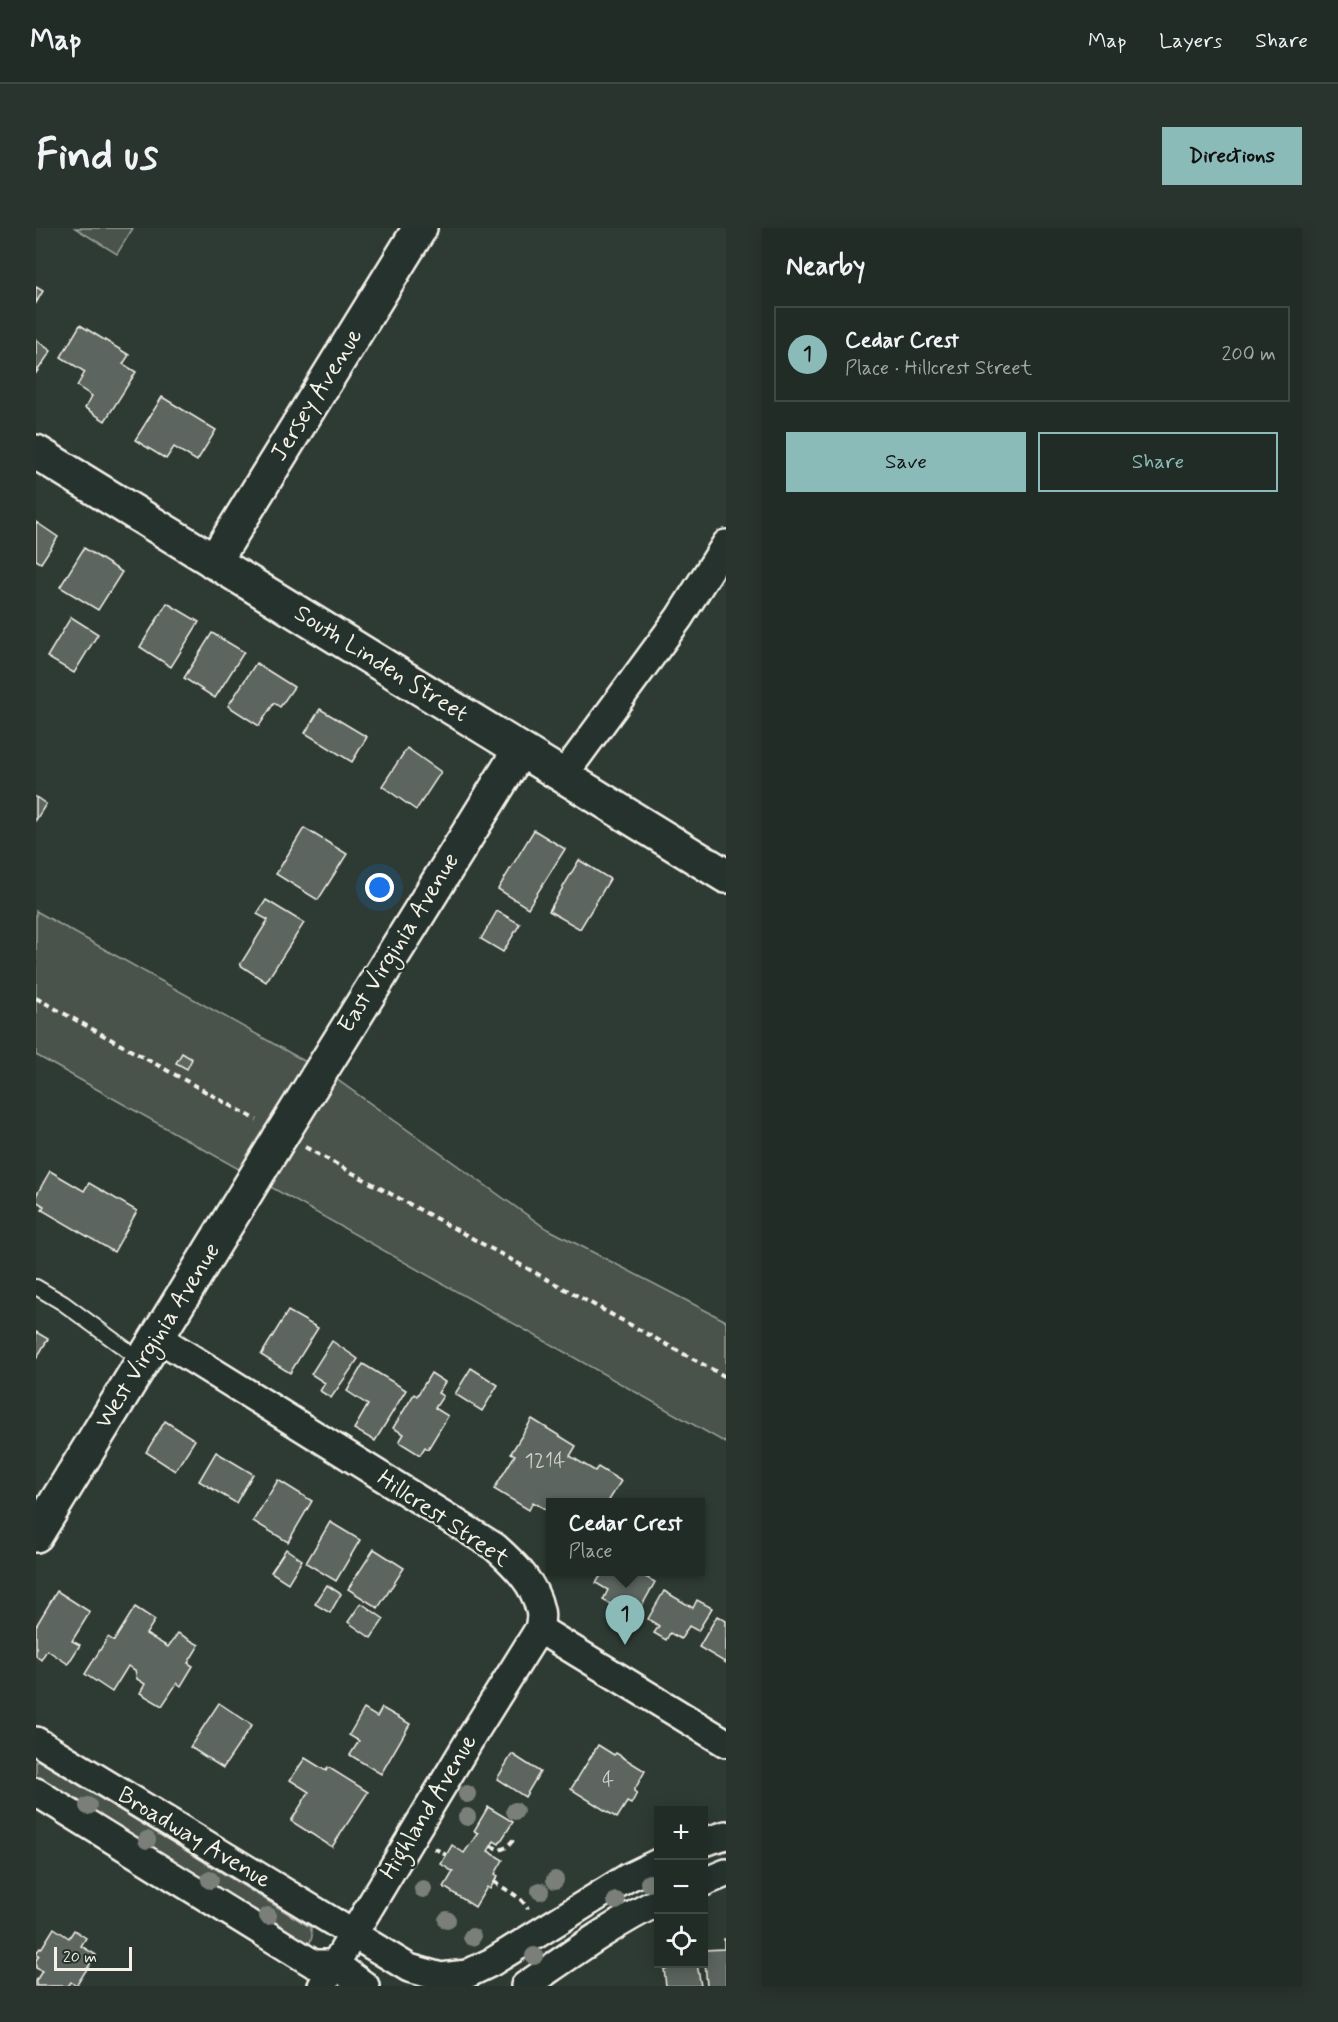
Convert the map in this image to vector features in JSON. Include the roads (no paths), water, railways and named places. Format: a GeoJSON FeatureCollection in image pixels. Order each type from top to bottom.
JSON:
{"type":"FeatureCollection","features":[{"type":"Feature","properties":{"kind":"street","name":"Jersey Avenue"},"geometry":{"type":"LineString","coordinates":[[214,562],[420,228]]}},
{"type":"Feature","properties":{"kind":"street","name":"South Linden Street"},"geometry":{"type":"LineString","coordinates":[[36,452],[726,876]]}},
{"type":"Feature","properties":{"kind":"street"},"geometry":{"type":"LineString","coordinates":[[563,776],[679,618],[726,544]]}},
{"type":"Feature","properties":{"kind":"street","name":"East Virginia Avenue"},"geometry":{"type":"LineString","coordinates":[[278,1134],[316,1079],[520,750]]}},
{"type":"Feature","properties":{"kind":"street","name":"West Virginia Avenue"},"geometry":{"type":"LineString","coordinates":[[36,1534],[242,1199],[278,1134]]}},
{"type":"Feature","properties":{"kind":"street","name":"Hillcrest Street"},"geometry":{"type":"LineString","coordinates":[[150,1349],[495,1547],[515,1566],[530,1585],[541,1612],[539,1629]]}},
{"type":"Feature","properties":{"kind":"street"},"geometry":{"type":"LineString","coordinates":[[539,1629],[726,1743]]}},
{"type":"Feature","properties":{"kind":"street","name":"Highland Avenue"},"geometry":{"type":"LineString","coordinates":[[329,1975],[539,1629]]}},
{"type":"Feature","properties":{"kind":"street","name":"Broadway Avenue"},"geometry":{"type":"LineString","coordinates":[[36,1741],[409,1968],[441,1977],[466,1974],[492,1962],[627,1878],[654,1865]]}},
{"type":"Feature","properties":{"kind":"street","name":"Broadway Avenue"},"geometry":{"type":"LineString","coordinates":[[36,1792],[329,1975]]}},
{"type":"Feature","properties":{"kind":"street"},"geometry":{"type":"LineString","coordinates":[[708,1841],[726,1835]]}},
{"type":"Feature","properties":{"kind":"street"},"geometry":{"type":"LineString","coordinates":[[708,1880],[726,1873]]}},
{"type":"Feature","properties":{"kind":"street"},"geometry":{"type":"LineString","coordinates":[[525,1986],[605,1931],[654,1904]]}},
{"type":"Feature","properties":{"kind":"street"},"geometry":{"type":"LineString","coordinates":[[329,1975],[365,1986]]}},
{"type":"Feature","properties":{"kind":"lane"},"geometry":{"type":"LineString","coordinates":[[36,1287],[150,1349]]}},
{"type":"Feature","properties":{"kind":"place","name":"Cedar Crest"},"geometry":{"type":"Point","coordinates":[625,1645]}}]}
